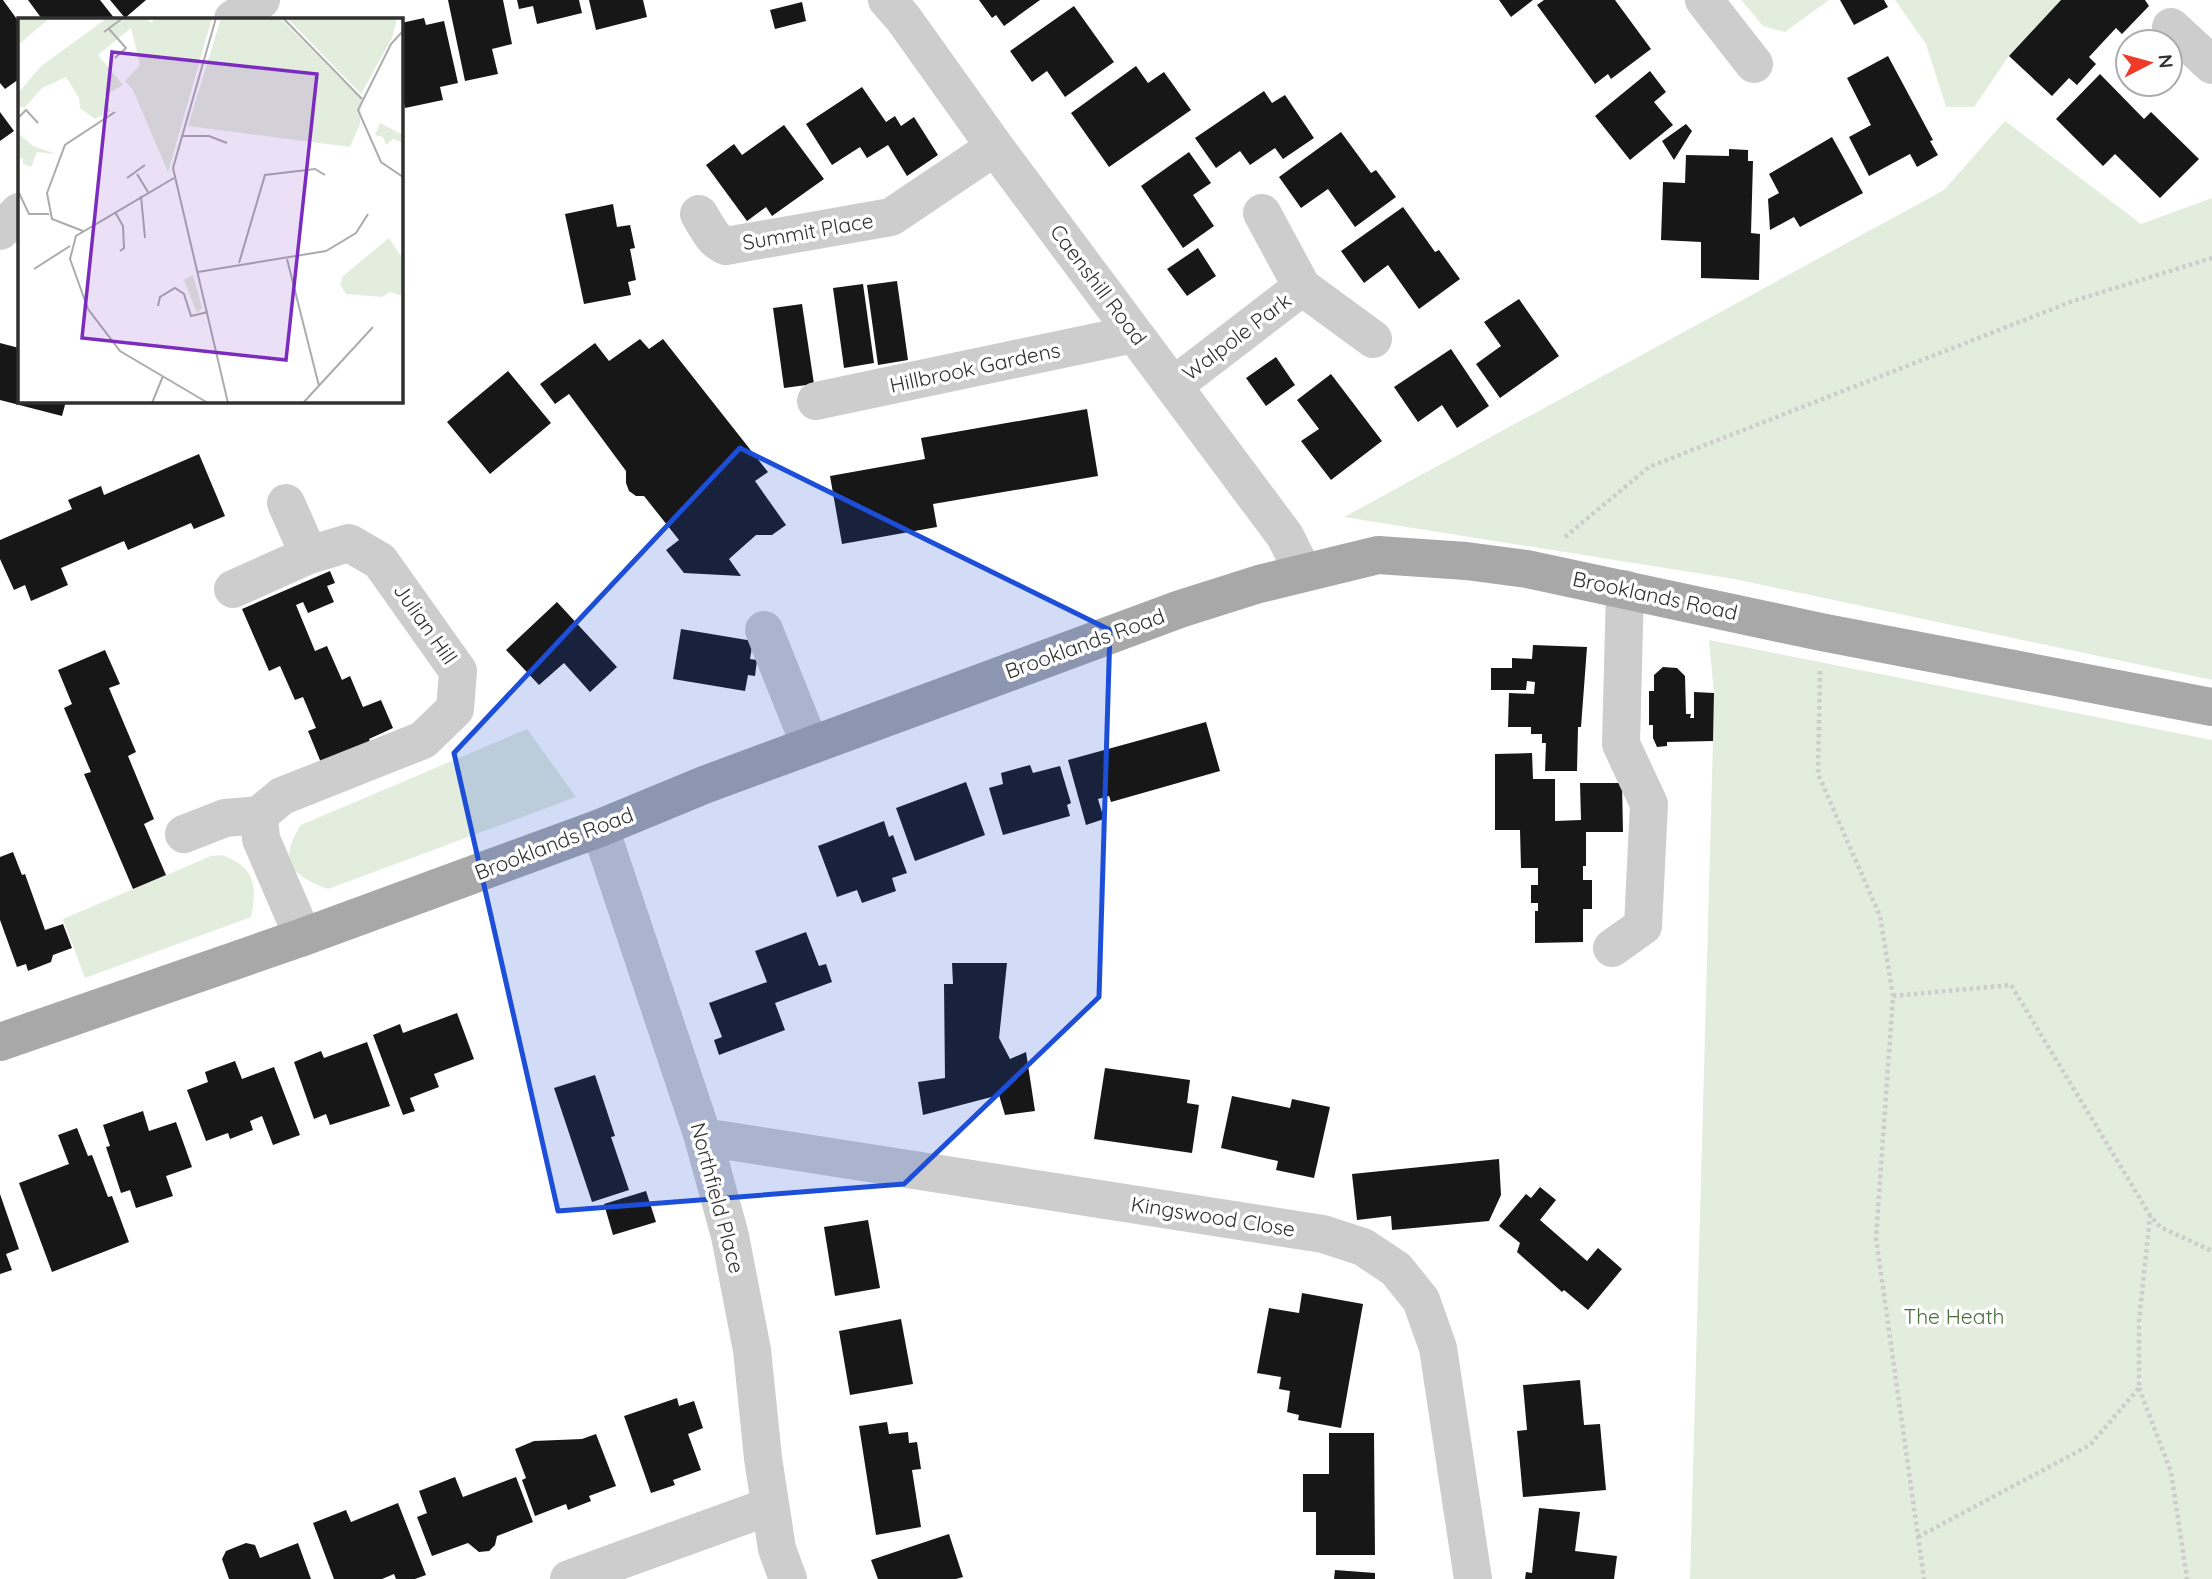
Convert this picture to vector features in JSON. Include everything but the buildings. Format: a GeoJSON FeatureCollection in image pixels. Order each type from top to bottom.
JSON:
{"type":"FeatureCollection","features":[{"type":"Feature","properties":{"kind":"main road","name":"Brooklands Road"},"geometry":{"type":"LineString","coordinates":[[0,1042],[600,828],[810,745],[1181,609],[1259,584],[1378,555],[1466,561],[1527,569],[1821,632],[2212,707]]}},
{"type":"Feature","properties":{"kind":"street"},"geometry":{"type":"LineString","coordinates":[[234,18],[261,0]]}},
{"type":"Feature","properties":{"kind":"street","name":"Caenshill Road"},"geometry":{"type":"LineString","coordinates":[[887,0],[903,18],[1285,537],[1303,572]]}},
{"type":"Feature","properties":{"kind":"street"},"geometry":{"type":"LineString","coordinates":[[1704,0],[1754,64]]}},
{"type":"Feature","properties":{"kind":"street"},"geometry":{"type":"LineString","coordinates":[[2171,27],[2212,65]]}},
{"type":"Feature","properties":{"kind":"street","name":"Summit Place"},"geometry":{"type":"LineString","coordinates":[[699,215],[720,245],[726,246],[891,217],[995,146]]}},
{"type":"Feature","properties":{"kind":"street"},"geometry":{"type":"LineString","coordinates":[[0,231],[18,213]]}},
{"type":"Feature","properties":{"kind":"street"},"geometry":{"type":"LineString","coordinates":[[1262,213],[1302,287],[1373,339]]}},
{"type":"Feature","properties":{"kind":"street","name":"Walpole Park"},"geometry":{"type":"LineString","coordinates":[[1173,386],[1302,287]]}},
{"type":"Feature","properties":{"kind":"street","name":"Hillbrook Gardens"},"geometry":{"type":"LineString","coordinates":[[816,401],[1134,334]]}},
{"type":"Feature","properties":{"kind":"street"},"geometry":{"type":"LineString","coordinates":[[286,503],[309,555]]}},
{"type":"Feature","properties":{"kind":"street","name":"Julian Hill"},"geometry":{"type":"LineString","coordinates":[[184,834],[242,817],[282,796],[423,740],[455,709],[458,671],[380,561],[349,543],[309,555],[233,589]]}},
{"type":"Feature","properties":{"kind":"street"},"geometry":{"type":"LineString","coordinates":[[1612,948],[1643,926],[1649,804],[1621,744],[1625,589]]}},
{"type":"Feature","properties":{"kind":"street"},"geometry":{"type":"LineString","coordinates":[[764,630],[810,745]]}},
{"type":"Feature","properties":{"kind":"street"},"geometry":{"type":"LineString","coordinates":[[242,817],[261,839],[303,936]]}},
{"type":"Feature","properties":{"kind":"street","name":"Northfield Place"},"geometry":{"type":"LineString","coordinates":[[600,828],[703,1137],[730,1236],[752,1350],[777,1549],[788,1579]]}},
{"type":"Feature","properties":{"kind":"street","name":"Kingswood Close"},"geometry":{"type":"LineString","coordinates":[[703,1137],[1309,1232],[1363,1247],[1396,1269],[1421,1300],[1438,1349],[1473,1579]]}},
{"type":"Feature","properties":{"kind":"street"},"geometry":{"type":"LineString","coordinates":[[569,1579],[770,1506]]}},
{"type":"Feature","properties":{"kind":"path"},"geometry":{"type":"LineString","coordinates":[[1527,569],[1649,467],[2073,301],[2212,258]]}},
{"type":"Feature","properties":{"kind":"path"},"geometry":{"type":"LineString","coordinates":[[1821,632],[1818,774],[1880,916],[1893,996],[1876,1238],[1924,1579]]}},
{"type":"Feature","properties":{"kind":"path"},"geometry":{"type":"LineString","coordinates":[[1893,996],[2011,985],[2150,1215],[2160,1227],[2212,1251]]}},
{"type":"Feature","properties":{"kind":"path"},"geometry":{"type":"LineString","coordinates":[[2150,1215],[2139,1321],[2139,1388],[2171,1472],[2187,1579]]}},
{"type":"Feature","properties":{"kind":"path"},"geometry":{"type":"LineString","coordinates":[[1918,1537],[2090,1445],[2139,1388]]}},
{"type":"Feature","properties":{"kind":"highlighted area"},"geometry":{"type":"Polygon","coordinates":[[[740,448],[1110,630],[1099,997],[904,1184],[558,1211],[454,753],[740,448]]]}},
{"type":"Feature","properties":{"kind":"green space"},"geometry":{"type":"Polygon","coordinates":[[[1741,0],[1829,0],[1785,32],[1763,26],[1741,0]]]}},
{"type":"Feature","properties":{"kind":"green space"},"geometry":{"type":"Polygon","coordinates":[[[1895,0],[2061,0],[2009,56],[1974,107],[1946,107],[1926,44],[1895,0]]]}},
{"type":"Feature","properties":{"kind":"green space"},"geometry":{"type":"Polygon","coordinates":[[[2005,121],[2141,224],[2212,198],[2212,680],[1734,579],[1344,517],[1944,190],[2005,121]]]}},
{"type":"Feature","properties":{"kind":"green space","name":"The Heath"},"geometry":{"type":"Polygon","coordinates":[[[1709,640],[2212,740],[2212,1579],[1690,1579],[1714,693],[1709,640]]]}},
{"type":"Feature","properties":{"kind":"green space"},"geometry":{"type":"Polygon","coordinates":[[[527,729],[576,797],[328,889],[305,879],[292,866],[290,848],[301,825],[527,729]]]}},
{"type":"Feature","properties":{"kind":"green space"},"geometry":{"type":"Polygon","coordinates":[[[222,855],[241,865],[251,878],[254,895],[251,917],[85,978],[63,919],[211,856],[222,855]]]}}]}
